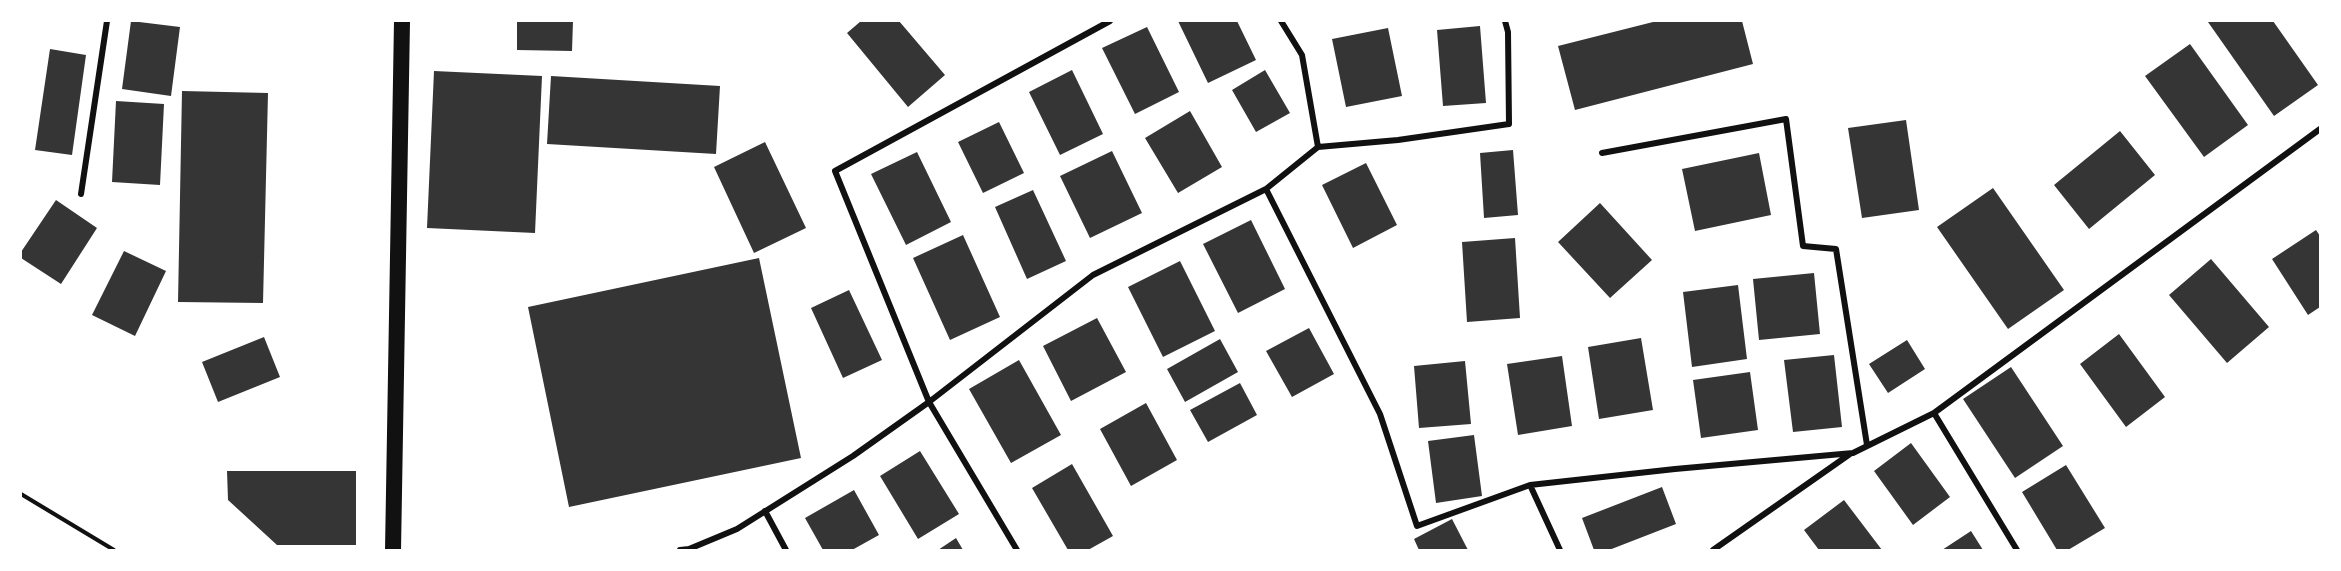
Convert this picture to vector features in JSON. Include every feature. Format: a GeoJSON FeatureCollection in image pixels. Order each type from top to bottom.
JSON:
{"type":"FeatureCollection","features":[{"type":"Feature","properties":{"kind":"highway"},"geometry":{"type":"LineString","coordinates":[[393,550],[402,21]]}},
{"type":"Feature","properties":{"kind":"street"},"geometry":{"type":"LineString","coordinates":[[81,194],[107,21]]}},
{"type":"Feature","properties":{"kind":"street"},"geometry":{"type":"LineString","coordinates":[[1017,550],[929,402],[835,171],[1110,21]]}},
{"type":"Feature","properties":{"kind":"street"},"geometry":{"type":"LineString","coordinates":[[1281,21],[1302,55],[1318,147]]}},
{"type":"Feature","properties":{"kind":"street"},"geometry":{"type":"LineString","coordinates":[[680,550],[689,549],[737,529],[853,456],[929,402],[1093,275],[1266,189],[1318,147],[1398,140],[1509,124],[1508,32],[1505,21]]}},
{"type":"Feature","properties":{"kind":"street"},"geometry":{"type":"LineString","coordinates":[[1602,153],[1786,119],[1803,246],[1836,249],[1867,446]]}},
{"type":"Feature","properties":{"kind":"street"},"geometry":{"type":"LineString","coordinates":[[1713,550],[1853,453],[1934,413],[2320,129]]}},
{"type":"Feature","properties":{"kind":"street"},"geometry":{"type":"LineString","coordinates":[[1266,189],[1380,414],[1417,526],[1530,485],[1853,453]]}},
{"type":"Feature","properties":{"kind":"street"},"geometry":{"type":"LineString","coordinates":[[1934,413],[2017,550]]}},
{"type":"Feature","properties":{"kind":"street"},"geometry":{"type":"LineString","coordinates":[[1530,485],[1560,550]]}},
{"type":"Feature","properties":{"kind":"street"},"geometry":{"type":"LineString","coordinates":[[765,511],[786,550]]}},
{"type":"Feature","properties":{"kind":"path"},"geometry":{"type":"LineString","coordinates":[[21,494],[114,550]]}},
{"type":"Feature","properties":{"kind":"building"},"geometry":{"type":"Polygon","coordinates":[[[131,21],[180,27],[171,96],[122,89],[131,21]]]}},
{"type":"Feature","properties":{"kind":"building"},"geometry":{"type":"Polygon","coordinates":[[[517,21],[573,21],[572,51],[517,50],[517,21]]]}},
{"type":"Feature","properties":{"kind":"building"},"geometry":{"type":"Polygon","coordinates":[[[861,21],[899,21],[945,75],[908,107],[847,33],[861,21]]]}},
{"type":"Feature","properties":{"kind":"building"},"geometry":{"type":"Polygon","coordinates":[[[1178,21],[1237,21],[1256,60],[1208,83],[1178,21]]]}},
{"type":"Feature","properties":{"kind":"building"},"geometry":{"type":"Polygon","coordinates":[[[1657,21],[1742,21],[1753,64],[1575,110],[1558,46],[1657,21]]]}},
{"type":"Feature","properties":{"kind":"building"},"geometry":{"type":"Polygon","coordinates":[[[2209,21],[2273,21],[2318,85],[2274,116],[2209,21]]]}},
{"type":"Feature","properties":{"kind":"building"},"geometry":{"type":"Polygon","coordinates":[[[1480,26],[1486,103],[1443,106],[1437,30],[1480,26]]]}},
{"type":"Feature","properties":{"kind":"building"},"geometry":{"type":"Polygon","coordinates":[[[1147,27],[1179,92],[1135,114],[1102,48],[1147,27]]]}},
{"type":"Feature","properties":{"kind":"building"},"geometry":{"type":"Polygon","coordinates":[[[1388,28],[1402,96],[1346,107],[1332,39],[1388,28]]]}},
{"type":"Feature","properties":{"kind":"building"},"geometry":{"type":"Polygon","coordinates":[[[2190,44],[2248,125],[2204,157],[2145,76],[2190,44]]]}},
{"type":"Feature","properties":{"kind":"building"},"geometry":{"type":"Polygon","coordinates":[[[50,49],[86,55],[72,155],[35,150],[50,49]]]}},
{"type":"Feature","properties":{"kind":"building"},"geometry":{"type":"Polygon","coordinates":[[[1072,70],[1103,134],[1060,155],[1029,92],[1072,70]]]}},
{"type":"Feature","properties":{"kind":"building"},"geometry":{"type":"Polygon","coordinates":[[[1265,70],[1290,113],[1256,132],[1232,90],[1265,70]]]}},
{"type":"Feature","properties":{"kind":"building"},"geometry":{"type":"Polygon","coordinates":[[[434,71],[542,76],[535,233],[427,228],[434,71]]]}},
{"type":"Feature","properties":{"kind":"building"},"geometry":{"type":"Polygon","coordinates":[[[551,76],[720,86],[716,154],[547,144],[551,76]]]}},
{"type":"Feature","properties":{"kind":"building"},"geometry":{"type":"Polygon","coordinates":[[[182,91],[268,93],[263,303],[178,302],[182,91]]]}},
{"type":"Feature","properties":{"kind":"building"},"geometry":{"type":"Polygon","coordinates":[[[116,101],[164,104],[160,185],[112,182],[116,101]]]}},
{"type":"Feature","properties":{"kind":"building"},"geometry":{"type":"Polygon","coordinates":[[[1190,111],[1222,167],[1178,193],[1145,138],[1190,111]]]}},
{"type":"Feature","properties":{"kind":"building"},"geometry":{"type":"Polygon","coordinates":[[[1906,120],[1919,210],[1862,218],[1848,128],[1906,120]]]}},
{"type":"Feature","properties":{"kind":"building"},"geometry":{"type":"Polygon","coordinates":[[[999,122],[1024,173],[983,193],[958,142],[999,122]]]}},
{"type":"Feature","properties":{"kind":"building"},"geometry":{"type":"Polygon","coordinates":[[[2120,131],[2155,175],[2089,229],[2054,185],[2120,131]]]}},
{"type":"Feature","properties":{"kind":"building"},"geometry":{"type":"Polygon","coordinates":[[[765,142],[806,228],[754,253],[714,167],[765,142]]]}},
{"type":"Feature","properties":{"kind":"building"},"geometry":{"type":"Polygon","coordinates":[[[1513,150],[1518,215],[1484,218],[1480,153],[1513,150]]]}},
{"type":"Feature","properties":{"kind":"building"},"geometry":{"type":"Polygon","coordinates":[[[1112,151],[1142,213],[1090,238],[1060,176],[1112,151]]]}},
{"type":"Feature","properties":{"kind":"building"},"geometry":{"type":"Polygon","coordinates":[[[917,152],[951,222],[906,245],[871,174],[917,152]]]}},
{"type":"Feature","properties":{"kind":"building"},"geometry":{"type":"Polygon","coordinates":[[[1759,153],[1771,215],[1695,231],[1682,169],[1759,153]]]}},
{"type":"Feature","properties":{"kind":"building"},"geometry":{"type":"Polygon","coordinates":[[[1366,163],[1397,225],[1353,248],[1322,185],[1366,163]]]}},
{"type":"Feature","properties":{"kind":"building"},"geometry":{"type":"Polygon","coordinates":[[[1993,188],[2064,290],[2008,329],[1937,227],[1993,188]]]}},
{"type":"Feature","properties":{"kind":"building"},"geometry":{"type":"Polygon","coordinates":[[[1033,190],[1066,261],[1027,279],[995,207],[1033,190]]]}},
{"type":"Feature","properties":{"kind":"building"},"geometry":{"type":"Polygon","coordinates":[[[56,200],[97,228],[61,284],[21,258],[21,252],[56,200]]]}},
{"type":"Feature","properties":{"kind":"building"},"geometry":{"type":"Polygon","coordinates":[[[1600,203],[1652,260],[1610,298],[1558,242],[1600,203]]]}},
{"type":"Feature","properties":{"kind":"building"},"geometry":{"type":"Polygon","coordinates":[[[1251,220],[1285,289],[1238,313],[1203,244],[1251,220]]]}},
{"type":"Feature","properties":{"kind":"building"},"geometry":{"type":"Polygon","coordinates":[[[2316,230],[2320,236],[2320,307],[2308,315],[2272,259],[2316,230]]]}},
{"type":"Feature","properties":{"kind":"building"},"geometry":{"type":"Polygon","coordinates":[[[963,235],[1000,317],[950,340],[913,258],[963,235]]]}},
{"type":"Feature","properties":{"kind":"building"},"geometry":{"type":"Polygon","coordinates":[[[1515,238],[1520,318],[1467,322],[1462,242],[1515,238]]]}},
{"type":"Feature","properties":{"kind":"building"},"geometry":{"type":"Polygon","coordinates":[[[124,251],[166,271],[135,336],[92,315],[124,251]]]}},
{"type":"Feature","properties":{"kind":"building"},"geometry":{"type":"Polygon","coordinates":[[[759,258],[801,458],[569,507],[528,307],[759,258]]]}},
{"type":"Feature","properties":{"kind":"building"},"geometry":{"type":"Polygon","coordinates":[[[2211,259],[2269,327],[2227,363],[2169,295],[2211,259]]]}},
{"type":"Feature","properties":{"kind":"building"},"geometry":{"type":"Polygon","coordinates":[[[1180,261],[1215,331],[1163,357],[1128,287],[1180,261]]]}},
{"type":"Feature","properties":{"kind":"building"},"geometry":{"type":"Polygon","coordinates":[[[1814,273],[1820,334],[1759,340],[1753,279],[1814,273]]]}},
{"type":"Feature","properties":{"kind":"building"},"geometry":{"type":"Polygon","coordinates":[[[1738,285],[1747,359],[1692,367],[1683,292],[1738,285]]]}},
{"type":"Feature","properties":{"kind":"building"},"geometry":{"type":"Polygon","coordinates":[[[849,290],[882,360],[843,378],[811,308],[849,290]]]}},
{"type":"Feature","properties":{"kind":"building"},"geometry":{"type":"Polygon","coordinates":[[[1097,318],[1126,372],[1071,401],[1043,346],[1097,318]]]}},
{"type":"Feature","properties":{"kind":"building"},"geometry":{"type":"Polygon","coordinates":[[[1309,328],[1334,374],[1292,397],[1266,351],[1309,328]]]}},
{"type":"Feature","properties":{"kind":"building"},"geometry":{"type":"Polygon","coordinates":[[[2119,334],[2165,397],[2126,427],[2080,364],[2119,334]]]}},
{"type":"Feature","properties":{"kind":"building"},"geometry":{"type":"Polygon","coordinates":[[[264,337],[280,377],[218,402],[202,362],[264,337]]]}},
{"type":"Feature","properties":{"kind":"building"},"geometry":{"type":"Polygon","coordinates":[[[1641,338],[1653,410],[1599,419],[1588,347],[1641,338]]]}},
{"type":"Feature","properties":{"kind":"building"},"geometry":{"type":"Polygon","coordinates":[[[1220,339],[1238,372],[1185,402],[1167,369],[1220,339]]]}},
{"type":"Feature","properties":{"kind":"building"},"geometry":{"type":"Polygon","coordinates":[[[1907,340],[1925,369],[1888,393],[1869,364],[1907,340]]]}},
{"type":"Feature","properties":{"kind":"building"},"geometry":{"type":"Polygon","coordinates":[[[1834,355],[1842,427],[1793,432],[1784,360],[1834,355]]]}},
{"type":"Feature","properties":{"kind":"building"},"geometry":{"type":"Polygon","coordinates":[[[1562,356],[1572,426],[1518,435],[1507,364],[1562,356]]]}},
{"type":"Feature","properties":{"kind":"building"},"geometry":{"type":"Polygon","coordinates":[[[1019,360],[1061,435],[1011,463],[969,389],[1019,360]]]}},
{"type":"Feature","properties":{"kind":"building"},"geometry":{"type":"Polygon","coordinates":[[[1465,361],[1471,424],[1419,428],[1414,366],[1465,361]]]}},
{"type":"Feature","properties":{"kind":"building"},"geometry":{"type":"Polygon","coordinates":[[[2011,367],[2063,446],[2015,478],[1963,399],[2011,367]]]}},
{"type":"Feature","properties":{"kind":"building"},"geometry":{"type":"Polygon","coordinates":[[[1750,372],[1758,430],[1701,438],[1693,380],[1750,372]]]}},
{"type":"Feature","properties":{"kind":"building"},"geometry":{"type":"Polygon","coordinates":[[[1240,383],[1257,415],[1208,442],[1190,410],[1240,383]]]}},
{"type":"Feature","properties":{"kind":"building"},"geometry":{"type":"Polygon","coordinates":[[[1146,403],[1177,460],[1131,486],[1100,429],[1146,403]]]}},
{"type":"Feature","properties":{"kind":"building"},"geometry":{"type":"Polygon","coordinates":[[[1474,435],[1482,496],[1436,503],[1428,441],[1474,435]]]}},
{"type":"Feature","properties":{"kind":"building"},"geometry":{"type":"Polygon","coordinates":[[[1911,443],[1950,497],[1913,525],[1874,471],[1911,443]]]}},
{"type":"Feature","properties":{"kind":"building"},"geometry":{"type":"Polygon","coordinates":[[[920,451],[959,514],[918,539],[880,476],[920,451]]]}},
{"type":"Feature","properties":{"kind":"building"},"geometry":{"type":"Polygon","coordinates":[[[1072,464],[1113,536],[1088,550],[1068,550],[1032,488],[1072,464]]]}},
{"type":"Feature","properties":{"kind":"building"},"geometry":{"type":"Polygon","coordinates":[[[2066,465],[2105,528],[2068,550],[2057,550],[2022,492],[2066,465]]]}},
{"type":"Feature","properties":{"kind":"building"},"geometry":{"type":"Polygon","coordinates":[[[227,471],[356,471],[356,545],[277,545],[228,500],[227,471]]]}},
{"type":"Feature","properties":{"kind":"building"},"geometry":{"type":"Polygon","coordinates":[[[1662,487],[1676,524],[1609,550],[1594,550],[1582,518],[1662,487]]]}},
{"type":"Feature","properties":{"kind":"building"},"geometry":{"type":"Polygon","coordinates":[[[854,490],[879,535],[852,550],[823,550],[805,518],[854,490]]]}},
{"type":"Feature","properties":{"kind":"building"},"geometry":{"type":"Polygon","coordinates":[[[1844,500],[1882,550],[1819,550],[1804,530],[1844,500]]]}},
{"type":"Feature","properties":{"kind":"building"},"geometry":{"type":"Polygon","coordinates":[[[1452,519],[1468,550],[1419,550],[1414,539],[1452,519]]]}},
{"type":"Feature","properties":{"kind":"building"},"geometry":{"type":"Polygon","coordinates":[[[1971,531],[1983,550],[1942,550],[1971,531]]]}},
{"type":"Feature","properties":{"kind":"building"},"geometry":{"type":"Polygon","coordinates":[[[956,538],[963,550],[938,550],[956,538]]]}}]}
